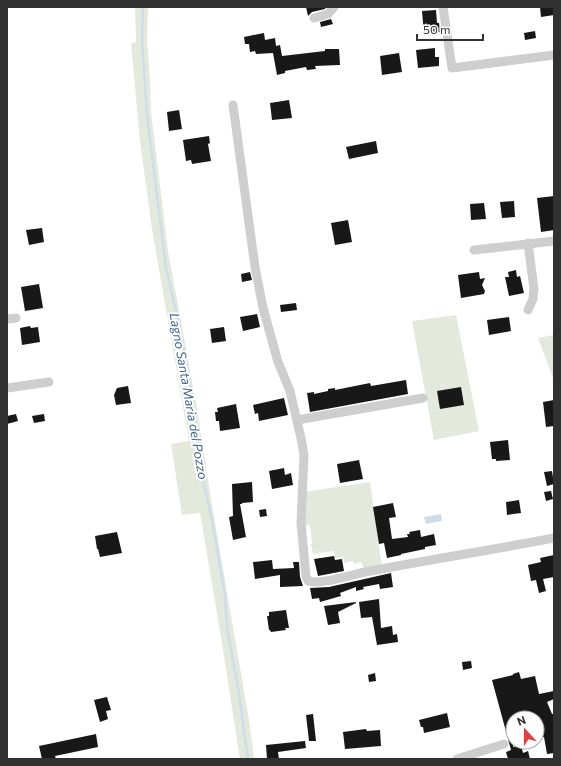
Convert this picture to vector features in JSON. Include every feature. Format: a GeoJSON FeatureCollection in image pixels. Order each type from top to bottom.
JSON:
{"type":"FeatureCollection","features":[{"type":"Feature","properties":{"kind":"street"},"geometry":{"type":"LineString","coordinates":[[314,18],[328,14],[334,7]]}},
{"type":"Feature","properties":{"kind":"street"},"geometry":{"type":"LineString","coordinates":[[443,7],[452,68],[554,55]]}},
{"type":"Feature","properties":{"kind":"street"},"geometry":{"type":"LineString","coordinates":[[233,105],[255,267],[263,308],[278,362],[290,391],[298,420],[304,455],[301,523],[306,576],[308,581],[325,581],[364,572],[554,538]]}},
{"type":"Feature","properties":{"kind":"street"},"geometry":{"type":"LineString","coordinates":[[474,250],[554,241]]}},
{"type":"Feature","properties":{"kind":"street"},"geometry":{"type":"LineString","coordinates":[[528,244],[534,289],[533,299],[528,310]]}},
{"type":"Feature","properties":{"kind":"street"},"geometry":{"type":"LineString","coordinates":[[7,388],[49,382]]}},
{"type":"Feature","properties":{"kind":"street"},"geometry":{"type":"LineString","coordinates":[[298,420],[423,398]]}},
{"type":"Feature","properties":{"kind":"street"},"geometry":{"type":"LineString","coordinates":[[457,759],[504,744]]}},
{"type":"Feature","properties":{"kind":"shaded area"},"geometry":{"type":"Polygon","coordinates":[[[135,7],[148,7],[147,41],[151,112],[168,251],[197,408],[249,720],[254,759],[240,759],[200,513],[182,515],[171,444],[189,441],[152,229],[140,141],[131,43],[136,42],[135,7]]]}},
{"type":"Feature","properties":{"kind":"shaded area"},"geometry":{"type":"Polygon","coordinates":[[[456,315],[479,431],[434,440],[412,321],[456,315]]]}},
{"type":"Feature","properties":{"kind":"shaded area"},"geometry":{"type":"Polygon","coordinates":[[[554,335],[554,381],[538,338],[554,335]]]}},
{"type":"Feature","properties":{"kind":"shaded area"},"geometry":{"type":"Polygon","coordinates":[[[370,482],[382,567],[364,569],[361,562],[354,564],[353,561],[344,563],[343,557],[335,558],[334,551],[313,554],[310,525],[304,526],[304,492],[370,482]]]}},
{"type":"Feature","properties":{"kind":"water"},"geometry":{"type":"Polygon","coordinates":[[[441,514],[442,521],[426,524],[424,517],[441,514]]]}},
{"type":"Feature","properties":{"kind":"building"},"geometry":{"type":"Polygon","coordinates":[[[306,7],[326,7],[325,9],[312,12],[308,16],[306,7]]]}},
{"type":"Feature","properties":{"kind":"building"},"geometry":{"type":"Polygon","coordinates":[[[540,7],[554,7],[554,15],[541,17],[540,7]]]}},
{"type":"Feature","properties":{"kind":"building"},"geometry":{"type":"Polygon","coordinates":[[[436,10],[437,23],[439,23],[440,32],[424,34],[422,11],[436,10]]]}},
{"type":"Feature","properties":{"kind":"building"},"geometry":{"type":"Polygon","coordinates":[[[331,19],[333,24],[321,27],[320,22],[331,19]]]}},
{"type":"Feature","properties":{"kind":"building"},"geometry":{"type":"Polygon","coordinates":[[[535,31],[536,38],[525,40],[524,33],[535,31]]]}},
{"type":"Feature","properties":{"kind":"building"},"geometry":{"type":"Polygon","coordinates":[[[264,33],[265,40],[275,38],[276,46],[280,45],[282,56],[325,51],[325,49],[339,49],[340,65],[315,66],[316,69],[307,70],[306,67],[285,71],[285,73],[277,75],[273,53],[256,54],[255,51],[250,52],[249,44],[245,44],[244,37],[264,33]]]}},
{"type":"Feature","properties":{"kind":"building"},"geometry":{"type":"Polygon","coordinates":[[[435,48],[435,57],[439,57],[439,66],[418,68],[416,50],[435,48]]]}},
{"type":"Feature","properties":{"kind":"building"},"geometry":{"type":"Polygon","coordinates":[[[399,53],[402,72],[382,75],[380,56],[399,53]]]}},
{"type":"Feature","properties":{"kind":"building"},"geometry":{"type":"Polygon","coordinates":[[[289,100],[292,118],[272,120],[270,103],[289,100]]]}},
{"type":"Feature","properties":{"kind":"building"},"geometry":{"type":"Polygon","coordinates":[[[179,110],[182,129],[169,131],[167,112],[179,110]]]}},
{"type":"Feature","properties":{"kind":"building"},"geometry":{"type":"Polygon","coordinates":[[[209,136],[210,143],[208,144],[211,161],[192,164],[191,160],[186,161],[183,140],[209,136]]]}},
{"type":"Feature","properties":{"kind":"building"},"geometry":{"type":"Polygon","coordinates":[[[376,141],[378,153],[349,159],[346,147],[376,141]]]}},
{"type":"Feature","properties":{"kind":"building"},"geometry":{"type":"Polygon","coordinates":[[[554,196],[554,230],[541,232],[537,198],[554,196]]]}},
{"type":"Feature","properties":{"kind":"building"},"geometry":{"type":"Polygon","coordinates":[[[514,201],[515,217],[502,218],[500,202],[514,201]]]}},
{"type":"Feature","properties":{"kind":"building"},"geometry":{"type":"Polygon","coordinates":[[[484,203],[486,219],[471,220],[470,204],[484,203]]]}},
{"type":"Feature","properties":{"kind":"building"},"geometry":{"type":"Polygon","coordinates":[[[348,220],[352,242],[335,245],[331,223],[348,220]]]}},
{"type":"Feature","properties":{"kind":"building"},"geometry":{"type":"Polygon","coordinates":[[[42,228],[44,242],[29,245],[26,230],[42,228]]]}},
{"type":"Feature","properties":{"kind":"building"},"geometry":{"type":"Polygon","coordinates":[[[516,270],[517,277],[520,276],[524,293],[509,296],[505,277],[509,277],[508,272],[516,270]]]}},
{"type":"Feature","properties":{"kind":"building"},"geometry":{"type":"Polygon","coordinates":[[[250,272],[252,280],[242,282],[241,274],[250,272]]]}},
{"type":"Feature","properties":{"kind":"building"},"geometry":{"type":"Polygon","coordinates":[[[479,272],[480,279],[485,278],[482,285],[485,291],[484,294],[461,298],[458,275],[479,272]]]}},
{"type":"Feature","properties":{"kind":"building"},"geometry":{"type":"Polygon","coordinates":[[[39,284],[43,308],[25,311],[21,287],[39,284]]]}},
{"type":"Feature","properties":{"kind":"building"},"geometry":{"type":"Polygon","coordinates":[[[296,303],[297,310],[281,312],[280,305],[296,303]]]}},
{"type":"Feature","properties":{"kind":"building"},"geometry":{"type":"Polygon","coordinates":[[[257,314],[260,327],[243,331],[240,317],[257,314]]]}},
{"type":"Feature","properties":{"kind":"building"},"geometry":{"type":"Polygon","coordinates":[[[509,317],[511,331],[489,335],[487,320],[509,317]]]}},
{"type":"Feature","properties":{"kind":"building"},"geometry":{"type":"Polygon","coordinates":[[[30,326],[31,328],[38,327],[40,342],[22,345],[20,328],[30,326]]]}},
{"type":"Feature","properties":{"kind":"building"},"geometry":{"type":"Polygon","coordinates":[[[224,327],[226,341],[212,343],[210,329],[224,327]]]}},
{"type":"Feature","properties":{"kind":"building"},"geometry":{"type":"Polygon","coordinates":[[[406,380],[408,394],[310,412],[307,393],[314,392],[314,394],[328,391],[328,389],[335,388],[335,390],[370,383],[371,386],[406,380]]]}},
{"type":"Feature","properties":{"kind":"building"},"geometry":{"type":"Polygon","coordinates":[[[128,386],[131,403],[116,405],[114,395],[117,388],[128,386]]]}},
{"type":"Feature","properties":{"kind":"building"},"geometry":{"type":"Polygon","coordinates":[[[461,387],[464,405],[440,409],[437,391],[461,387]]]}},
{"type":"Feature","properties":{"kind":"building"},"geometry":{"type":"Polygon","coordinates":[[[284,398],[288,415],[259,421],[258,413],[255,414],[253,405],[284,398]]]}},
{"type":"Feature","properties":{"kind":"building"},"geometry":{"type":"Polygon","coordinates":[[[554,400],[554,426],[546,427],[543,402],[554,400]]]}},
{"type":"Feature","properties":{"kind":"building"},"geometry":{"type":"Polygon","coordinates":[[[236,404],[240,428],[220,431],[219,421],[216,421],[215,412],[218,412],[217,408],[236,404]]]}},
{"type":"Feature","properties":{"kind":"building"},"geometry":{"type":"Polygon","coordinates":[[[16,414],[18,421],[7,424],[7,416],[16,414]]]}},
{"type":"Feature","properties":{"kind":"building"},"geometry":{"type":"Polygon","coordinates":[[[44,414],[45,421],[34,423],[32,416],[44,414]]]}},
{"type":"Feature","properties":{"kind":"building"},"geometry":{"type":"Polygon","coordinates":[[[508,440],[510,460],[496,461],[496,459],[492,459],[490,442],[508,440]]]}},
{"type":"Feature","properties":{"kind":"building"},"geometry":{"type":"Polygon","coordinates":[[[359,460],[363,479],[340,483],[337,464],[359,460]]]}},
{"type":"Feature","properties":{"kind":"building"},"geometry":{"type":"Polygon","coordinates":[[[284,468],[285,475],[291,473],[293,485],[272,489],[269,471],[284,468]]]}},
{"type":"Feature","properties":{"kind":"building"},"geometry":{"type":"Polygon","coordinates":[[[552,471],[554,484],[547,486],[544,472],[552,471]]]}},
{"type":"Feature","properties":{"kind":"building"},"geometry":{"type":"Polygon","coordinates":[[[252,482],[253,502],[240,504],[246,537],[233,540],[229,517],[233,516],[232,484],[252,482]]]}},
{"type":"Feature","properties":{"kind":"building"},"geometry":{"type":"Polygon","coordinates":[[[551,491],[553,499],[546,501],[544,492],[551,491]]]}},
{"type":"Feature","properties":{"kind":"building"},"geometry":{"type":"Polygon","coordinates":[[[519,500],[521,513],[507,515],[506,502],[519,500]]]}},
{"type":"Feature","properties":{"kind":"building"},"geometry":{"type":"Polygon","coordinates":[[[393,503],[396,517],[389,518],[392,539],[408,537],[407,534],[410,534],[409,532],[420,530],[421,537],[434,534],[436,545],[387,558],[384,543],[379,544],[373,507],[393,503]]]}},
{"type":"Feature","properties":{"kind":"building"},"geometry":{"type":"Polygon","coordinates":[[[266,509],[267,516],[260,517],[259,510],[266,509]]]}},
{"type":"Feature","properties":{"kind":"building"},"geometry":{"type":"Polygon","coordinates":[[[117,532],[122,553],[100,557],[95,536],[117,532]]]}},
{"type":"Feature","properties":{"kind":"building"},"geometry":{"type":"Polygon","coordinates":[[[554,555],[554,577],[543,579],[546,591],[539,593],[536,580],[531,581],[528,565],[541,562],[540,558],[554,555]]]}},
{"type":"Feature","properties":{"kind":"building"},"geometry":{"type":"Polygon","coordinates":[[[334,556],[335,560],[342,559],[344,571],[318,576],[314,559],[334,556]]]}},
{"type":"Feature","properties":{"kind":"building"},"geometry":{"type":"Polygon","coordinates":[[[272,560],[273,569],[294,568],[293,562],[299,562],[300,577],[303,586],[280,587],[280,575],[255,579],[253,562],[272,560]]]}},
{"type":"Feature","properties":{"kind":"building"},"geometry":{"type":"Polygon","coordinates":[[[391,573],[393,587],[380,589],[379,584],[363,587],[364,589],[356,591],[356,587],[340,593],[341,596],[320,602],[319,598],[312,599],[310,588],[329,587],[391,573]]]}},
{"type":"Feature","properties":{"kind":"building"},"geometry":{"type":"Polygon","coordinates":[[[379,599],[381,628],[392,626],[393,635],[397,634],[398,642],[377,645],[372,617],[361,618],[359,602],[379,599]]]}},
{"type":"Feature","properties":{"kind":"building"},"geometry":{"type":"Polygon","coordinates":[[[356,602],[338,612],[340,623],[328,625],[324,606],[356,602]]]}},
{"type":"Feature","properties":{"kind":"building"},"geometry":{"type":"Polygon","coordinates":[[[286,610],[289,628],[285,628],[286,630],[271,632],[269,630],[267,616],[269,616],[269,612],[286,610]]]}},
{"type":"Feature","properties":{"kind":"building"},"geometry":{"type":"Polygon","coordinates":[[[471,661],[472,668],[463,670],[462,662],[471,661]]]}},
{"type":"Feature","properties":{"kind":"building"},"geometry":{"type":"Polygon","coordinates":[[[519,672],[521,679],[535,676],[539,694],[554,691],[554,699],[547,702],[552,714],[554,714],[554,753],[547,754],[545,743],[545,710],[505,710],[505,728],[492,680],[519,672]]]}},
{"type":"Feature","properties":{"kind":"building"},"geometry":{"type":"Polygon","coordinates":[[[375,673],[376,681],[369,682],[368,675],[375,673]]]}},
{"type":"Feature","properties":{"kind":"building"},"geometry":{"type":"Polygon","coordinates":[[[107,697],[111,710],[106,711],[108,719],[100,722],[94,700],[107,697]]]}},
{"type":"Feature","properties":{"kind":"building"},"geometry":{"type":"Polygon","coordinates":[[[447,713],[450,727],[424,733],[423,727],[421,727],[419,720],[447,713]]]}},
{"type":"Feature","properties":{"kind":"building"},"geometry":{"type":"Polygon","coordinates":[[[313,714],[316,741],[309,741],[306,715],[313,714]]]}},
{"type":"Feature","properties":{"kind":"building"},"geometry":{"type":"Polygon","coordinates":[[[366,729],[367,731],[380,730],[381,746],[345,749],[343,732],[366,729]]]}},
{"type":"Feature","properties":{"kind":"building"},"geometry":{"type":"Polygon","coordinates":[[[96,734],[98,747],[55,756],[56,759],[42,759],[39,746],[96,734]]]}},
{"type":"Feature","properties":{"kind":"building"},"geometry":{"type":"Polygon","coordinates":[[[305,741],[306,748],[278,752],[279,759],[267,759],[266,745],[305,741]]]}},
{"type":"Feature","properties":{"kind":"building"},"geometry":{"type":"Polygon","coordinates":[[[511,750],[522,750],[523,753],[528,751],[530,759],[508,759],[506,752],[511,750]]]}},
{"type":"Feature","properties":{"kind":"waterway","name":"Lagno Santa Maria del Pozzo"},"geometry":{"type":"LineString","coordinates":[[143,7],[142,40],[147,115],[166,268],[179,324],[192,396],[199,462],[212,520],[225,596],[227,627],[239,694],[248,759]]}}]}
